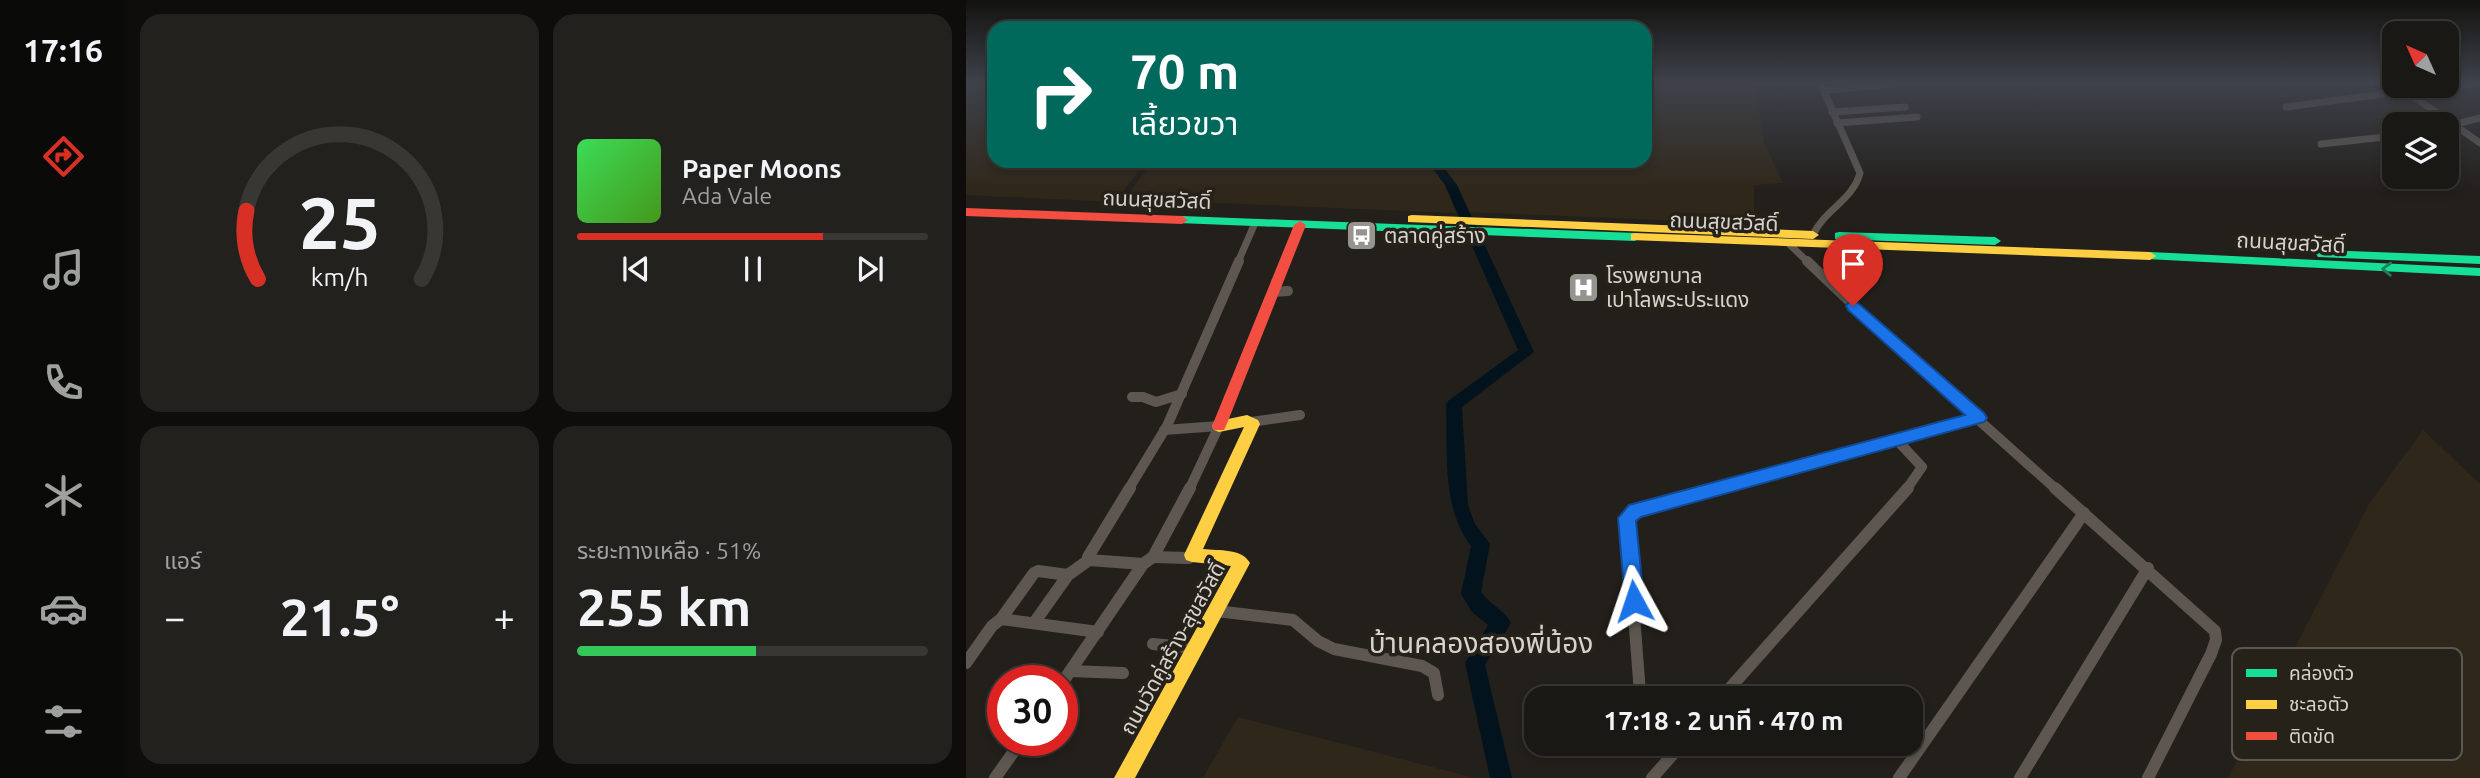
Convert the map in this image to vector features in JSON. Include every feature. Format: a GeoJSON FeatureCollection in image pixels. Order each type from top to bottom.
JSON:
{"type":"FeatureCollection","features":[{"type":"Feature","properties":{"kind":"main road","name":"ถนนสุขสวัสดิ์"},"geometry":{"type":"LineString","coordinates":[[966,202],[1790,245],[2302,262],[2480,272]]}},
{"type":"Feature","properties":{"kind":"main road","name":"ถนนสุขสวัสดิ์"},"geometry":{"type":"LineString","coordinates":[[966,212],[1300,225],[1463,226]]}},
{"type":"Feature","properties":{"kind":"main road"},"geometry":{"type":"LineString","coordinates":[[1251,422],[1219,426],[1300,225]]}},
{"type":"Feature","properties":{"kind":"main road","name":"ถนนสุขสวัสดิ์"},"geometry":{"type":"LineString","coordinates":[[1484,227],[1813,235],[2480,260]]}},
{"type":"Feature","properties":{"kind":"main road","name":"ถนนวัดคู่สร้าง-สุขสวัสดิ์"},"geometry":{"type":"LineString","coordinates":[[1124,778],[1242,563],[1239,560],[1192,555],[1253,424],[1251,422]]}},
{"type":"Feature","properties":{"kind":"street"},"geometry":{"type":"LineString","coordinates":[[1813,235],[1816,223],[1852,192],[1860,181],[1860,173],[1835,118]]}},
{"type":"Feature","properties":{"kind":"street"},"geometry":{"type":"LineString","coordinates":[[1837,123],[1900,118]]}},
{"type":"Feature","properties":{"kind":"street"},"geometry":{"type":"LineString","coordinates":[[2459,124],[2479,118]]}},
{"type":"Feature","properties":{"kind":"street"},"geometry":{"type":"LineString","coordinates":[[2459,131],[2480,143]]}},
{"type":"Feature","properties":{"kind":"street"},"geometry":{"type":"LineString","coordinates":[[2321,144],[2382,137]]}},
{"type":"Feature","properties":{"kind":"street"},"geometry":{"type":"LineString","coordinates":[[1034,623],[1068,575],[1089,560],[1164,430],[1255,223]]}},
{"type":"Feature","properties":{"kind":"street"},"geometry":{"type":"LineString","coordinates":[[1790,245],[1853,306],[2148,568],[2217,635],[2211,654],[2148,778]]}},
{"type":"Feature","properties":{"kind":"street"},"geometry":{"type":"LineString","coordinates":[[1273,292],[1288,291]]}},
{"type":"Feature","properties":{"kind":"street"},"geometry":{"type":"LineString","coordinates":[[1132,397],[1143,397],[1156,402],[1182,394]]}},
{"type":"Feature","properties":{"kind":"street"},"geometry":{"type":"LineString","coordinates":[[1251,422],[1300,415]]}},
{"type":"Feature","properties":{"kind":"street"},"geometry":{"type":"LineString","coordinates":[[1639,686],[1627,525],[1630,514],[1978,418]]}},
{"type":"Feature","properties":{"kind":"street"},"geometry":{"type":"LineString","coordinates":[[1074,665],[1148,561],[1195,479],[1219,426],[1164,430]]}},
{"type":"Feature","properties":{"kind":"street"},"geometry":{"type":"LineString","coordinates":[[1732,686],[1917,478],[1922,467],[1896,439]]}},
{"type":"Feature","properties":{"kind":"street"},"geometry":{"type":"LineString","coordinates":[[1899,778],[2084,513]]}},
{"type":"Feature","properties":{"kind":"street"},"geometry":{"type":"LineString","coordinates":[[1089,560],[1148,561],[1189,558],[1192,555]]}},
{"type":"Feature","properties":{"kind":"street"},"geometry":{"type":"LineString","coordinates":[[2020,778],[2148,568]]}},
{"type":"Feature","properties":{"kind":"street"},"geometry":{"type":"LineString","coordinates":[[966,663],[1034,573],[1038,571],[1068,575]]}},
{"type":"Feature","properties":{"kind":"street"},"geometry":{"type":"LineString","coordinates":[[1216,611],[1293,620],[1301,624],[1321,644],[1418,664],[1434,673],[1437,695]]}},
{"type":"Feature","properties":{"kind":"street"},"geometry":{"type":"LineString","coordinates":[[1001,619],[1098,632]]}},
{"type":"Feature","properties":{"kind":"street"},"geometry":{"type":"LineString","coordinates":[[1153,644],[1195,648]]}},
{"type":"Feature","properties":{"kind":"street"},"geometry":{"type":"LineString","coordinates":[[1078,671],[1123,673]]}},
{"type":"Feature","properties":{"kind":"street"},"geometry":{"type":"LineString","coordinates":[[995,778],[1011,756]]}},
{"type":"Feature","properties":{"kind":"street"},"geometry":{"type":"LineString","coordinates":[[1652,778],[1671,756]]}},
{"type":"Feature","properties":{"kind":"shaded area"},"geometry":{"type":"Polygon","coordinates":[[[966,118],[987,118],[987,168],[1141,168],[1115,202],[966,195],[966,118]]]}},
{"type":"Feature","properties":{"kind":"shaded area"},"geometry":{"type":"Polygon","coordinates":[[[1652,118],[1761,118],[1764,142],[1783,183],[1754,185],[1754,224],[1468,212],[1445,168],[1652,168],[1652,118]]]}},
{"type":"Feature","properties":{"kind":"shaded area"},"geometry":{"type":"Polygon","coordinates":[[[1148,168],[1439,168],[1456,213],[1124,199],[1148,168]]]}},
{"type":"Feature","properties":{"kind":"shaded area"},"geometry":{"type":"Polygon","coordinates":[[[2423,430],[2480,484],[2480,778],[2228,778],[2237,760],[2462,760],[2462,648],[2295,648],[2369,504],[2423,430]]]}},
{"type":"Feature","properties":{"kind":"shaded area"},"geometry":{"type":"Polygon","coordinates":[[[1238,717],[1475,778],[1203,778],[1238,717]]]}},
{"type":"Feature","properties":{"kind":"waterway"},"geometry":{"type":"LineString","coordinates":[[1438,168],[1451,185],[1526,352],[1454,405],[1459,505],[1468,528],[1481,544],[1471,594],[1479,606],[1501,623],[1475,663],[1501,778]]}},
{"type":"Feature","properties":{"kind":"traffic: fast"},"geometry":{"type":"LineString","coordinates":[[1182,220],[1635,237]]}},
{"type":"Feature","properties":{"kind":"traffic: fast"},"geometry":{"type":"LineString","coordinates":[[1839,236],[1995,241]]}},
{"type":"Feature","properties":{"kind":"traffic: fast"},"geometry":{"type":"LineString","coordinates":[[2322,254],[2480,260]]}},
{"type":"Feature","properties":{"kind":"traffic: fast"},"geometry":{"type":"LineString","coordinates":[[2150,256],[2480,272]]}},
{"type":"Feature","properties":{"kind":"traffic: slow"},"geometry":{"type":"LineString","coordinates":[[1412,219],[1813,235]]}},
{"type":"Feature","properties":{"kind":"traffic: slow"},"geometry":{"type":"LineString","coordinates":[[1635,237],[2150,256]]}},
{"type":"Feature","properties":{"kind":"traffic: slow"},"geometry":{"type":"LineString","coordinates":[[1124,778],[1242,563],[1239,560],[1192,555],[1253,424],[1247,421],[1219,426]]}},
{"type":"Feature","properties":{"kind":"traffic: jam"},"geometry":{"type":"LineString","coordinates":[[966,212],[1182,220]]}},
{"type":"Feature","properties":{"kind":"traffic: jam"},"geometry":{"type":"LineString","coordinates":[[1219,426],[1300,225]]}},
{"type":"Feature","properties":{"kind":"place","name":"ตลาดคู่สร้าง"},"geometry":{"type":"Point","coordinates":[1361,235]}},
{"type":"Feature","properties":{"kind":"place","name":"โรงพยาบาล เปาโลพระประแดง"},"geometry":{"type":"Point","coordinates":[1583,287]}},
{"type":"Feature","properties":{"kind":"district","name":"บ้านคลองสองพี่น้อง"},"geometry":{"type":"Point","coordinates":[1481,642]}},
{"type":"Feature","properties":{"kind":"route"},"geometry":{"type":"LineString","coordinates":[[1634,601],[1627,518],[1635,511],[1978,418],[1853,306]]}}]}
